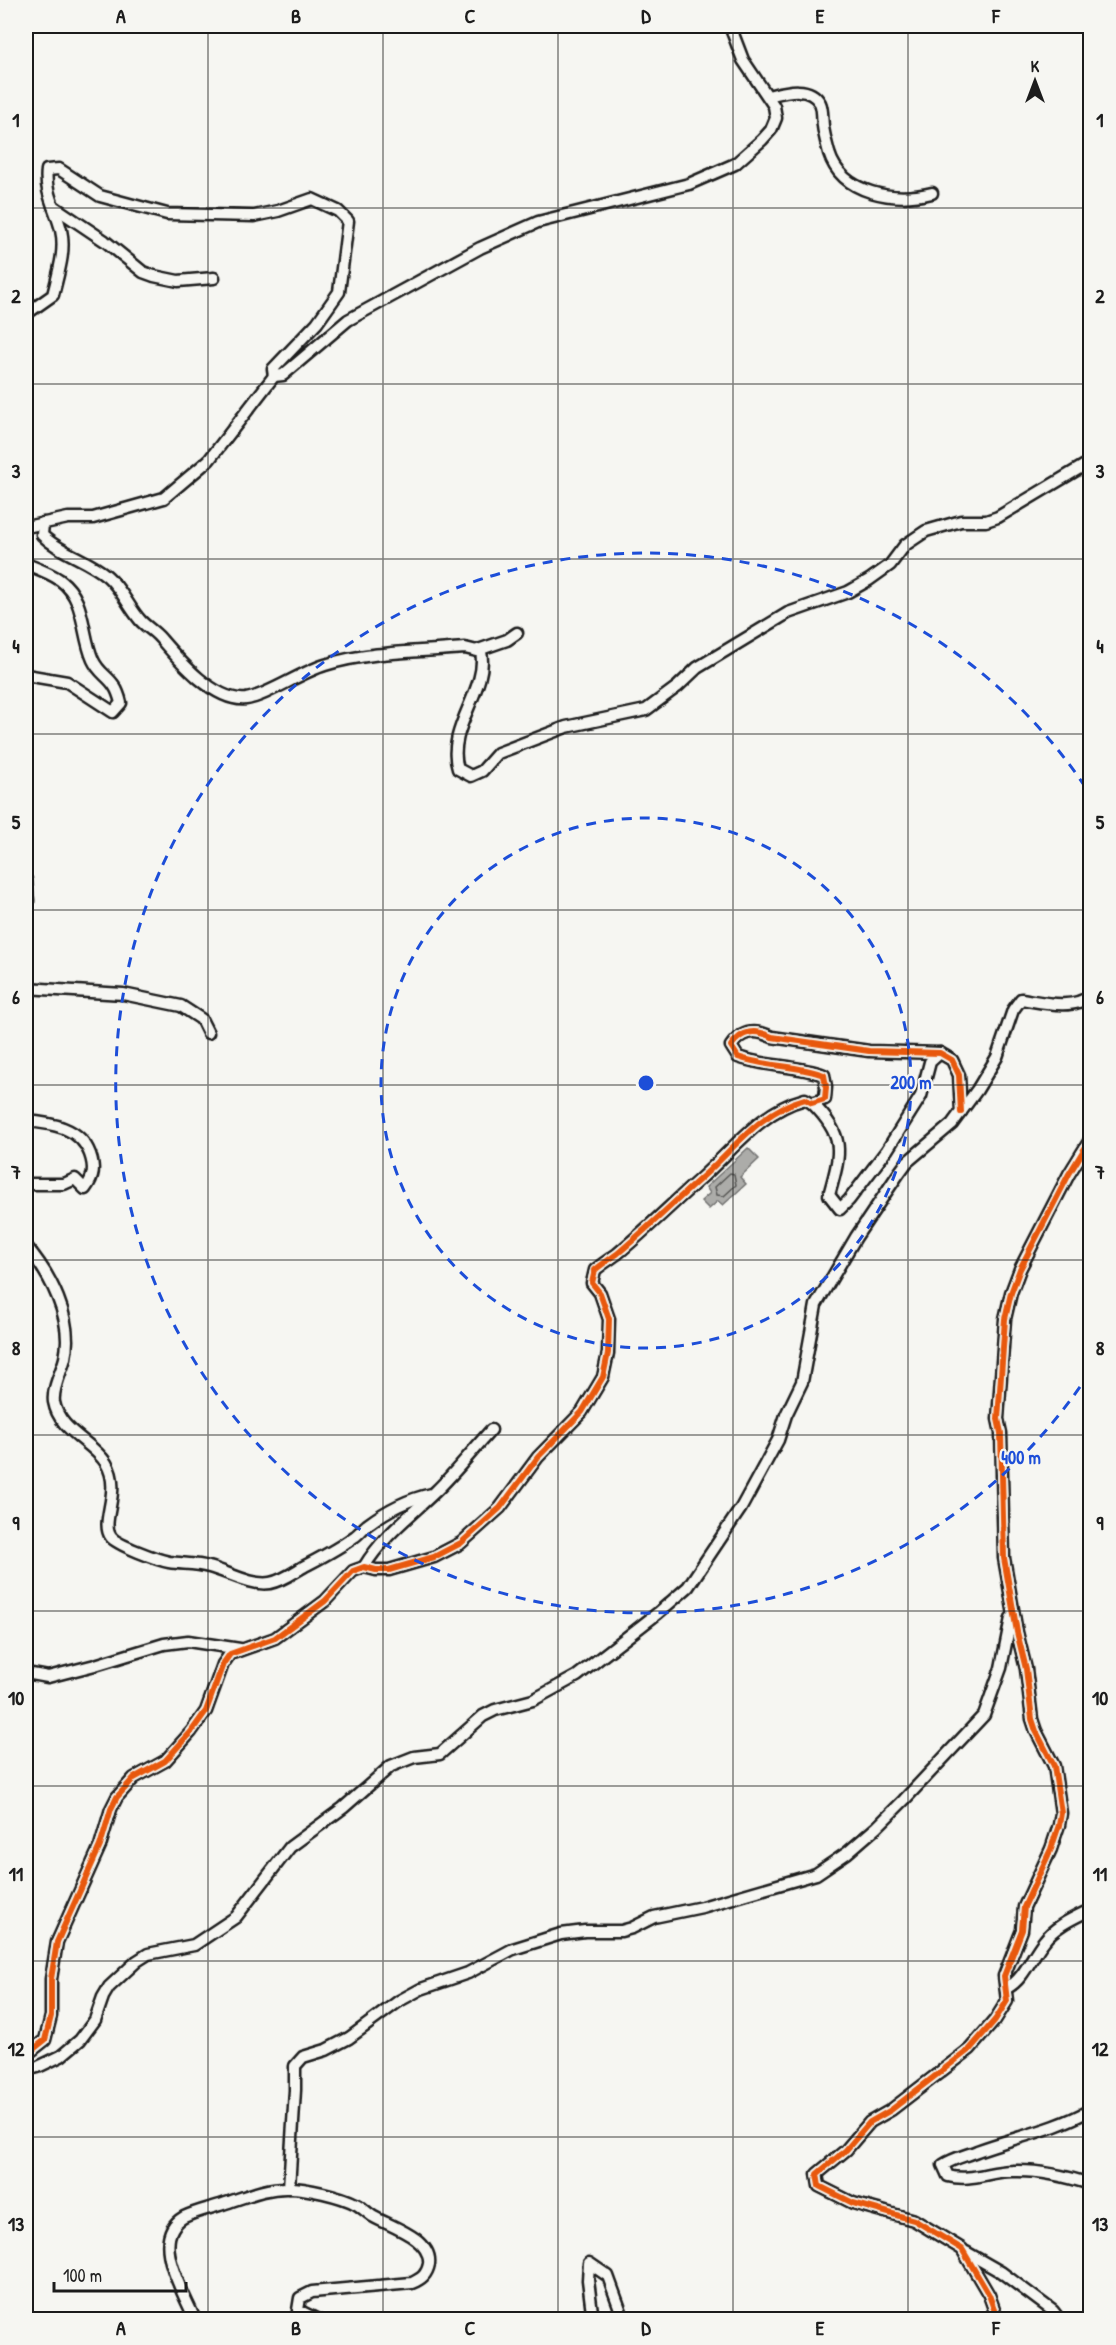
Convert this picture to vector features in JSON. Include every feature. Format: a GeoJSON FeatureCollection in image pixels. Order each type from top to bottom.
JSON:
{"type":"FeatureCollection","features":[{"type":"Feature","properties":{"kind":"street"},"geometry":{"type":"LineString","coordinates":[[274,376],[283,375],[293,368],[300,358],[348,320],[480,248],[538,222],[689,184],[729,167],[771,130],[776,118],[774,106],[743,60],[730,26]]}},
{"type":"Feature","properties":{"kind":"street"},"geometry":{"type":"LineString","coordinates":[[768,96],[789,90],[812,95],[820,103],[823,127],[834,166],[841,175],[862,189],[884,196],[920,196],[932,193]]}},
{"type":"Feature","properties":{"kind":"street"},"geometry":{"type":"LineString","coordinates":[[26,314],[53,295],[63,253],[63,241],[45,182],[47,170],[59,169],[100,196],[167,214],[254,216],[278,211],[312,199],[338,211],[348,221],[339,292],[317,323],[273,369],[274,376],[209,460],[164,498],[93,518],[68,518],[26,527]]}},
{"type":"Feature","properties":{"kind":"street"},"geometry":{"type":"LineString","coordinates":[[52,206],[105,240],[143,272],[178,280],[214,278]]}},
{"type":"Feature","properties":{"kind":"street"},"geometry":{"type":"LineString","coordinates":[[478,650],[483,660],[477,684],[458,735],[455,760],[458,769],[471,776],[482,771],[498,753],[509,748],[579,722],[646,710],[672,691],[697,668],[788,613],[848,592],[869,580],[890,565],[905,545],[926,531],[961,521],[986,521],[998,517],[1090,462]]}},
{"type":"Feature","properties":{"kind":"street"},"geometry":{"type":"LineString","coordinates":[[43,523],[42,535],[51,543],[84,559],[113,582],[140,621],[160,638],[184,666],[213,688],[234,697],[244,699],[256,696],[307,671],[349,659],[465,648],[478,650],[507,640],[517,633]]}},
{"type":"Feature","properties":{"kind":"street"},"geometry":{"type":"LineString","coordinates":[[26,564],[58,579],[75,596],[94,663],[112,681],[121,703],[113,712],[67,682],[26,675]]}},
{"type":"Feature","properties":{"kind":"street"},"geometry":{"type":"LineString","coordinates":[[26,880],[28,901],[26,918]]}},
{"type":"Feature","properties":{"kind":"street"},"geometry":{"type":"LineString","coordinates":[[26,988],[123,994],[180,1006],[201,1019],[208,1033]]}},
{"type":"Feature","properties":{"kind":"street"},"geometry":{"type":"LineString","coordinates":[[26,2070],[61,2056],[80,2040],[95,2020],[109,1987],[137,1961],[148,1954],[194,1945],[236,1917],[290,1848],[343,1808],[391,1766],[414,1757],[440,1755],[483,1716],[495,1710],[533,1700],[578,1676],[688,1587],[741,1508],[778,1440],[786,1415],[802,1382],[816,1305],[856,1237],[903,1167],[945,1131],[961,1112],[997,1057],[1013,1010],[1021,999],[1046,1001],[1059,1005],[1084,1001],[1090,995]]}},
{"type":"Feature","properties":{"kind":"street"},"geometry":{"type":"LineString","coordinates":[[812,1103],[825,1099],[824,1075],[738,1057],[731,1046],[738,1036],[749,1031],[761,1032],[772,1036],[869,1052],[940,1053],[952,1060],[959,1075],[961,1112]]}},
{"type":"Feature","properties":{"kind":"street"},"geometry":{"type":"LineString","coordinates":[[26,2055],[45,2040],[51,2016],[51,1979],[57,1942],[100,1846],[117,1797],[134,1778],[165,1761],[191,1732],[211,1700],[223,1664],[230,1654],[240,1649],[264,1644],[275,1638],[325,1601],[353,1571],[364,1567],[389,1570],[434,1557],[461,1543],[491,1518],[517,1488],[538,1457],[582,1412],[603,1377],[608,1353],[609,1319],[600,1293],[592,1284],[595,1270],[624,1247],[765,1117],[805,1099],[830,1122],[838,1146],[839,1159],[829,1195],[840,1209],[887,1150],[921,1096],[930,1062],[940,1053]]}},
{"type":"Feature","properties":{"kind":"street"},"geometry":{"type":"LineString","coordinates":[[26,1121],[54,1124],[77,1135],[86,1143],[94,1167],[92,1179],[85,1189],[75,1179],[64,1184],[26,1184]]}},
{"type":"Feature","properties":{"kind":"street"},"geometry":{"type":"LineString","coordinates":[[1060,2319],[1001,2272],[914,2220],[835,2196],[819,2186],[817,2174],[846,2150],[870,2122],[891,2110],[970,2049],[1007,2001],[1004,1976],[1022,1930],[1024,1907],[1051,1849],[1061,1813],[1054,1766],[1032,1719],[1026,1669],[1012,1608],[1004,1558],[998,1419],[1005,1319],[1020,1269],[1069,1174],[1090,1140]]}},
{"type":"Feature","properties":{"kind":"street"},"geometry":{"type":"LineString","coordinates":[[26,1246],[41,1266],[63,1311],[67,1335],[66,1356],[54,1398],[56,1410],[72,1431],[100,1455],[107,1465],[112,1477],[113,1489],[106,1526],[110,1537],[121,1545],[164,1560],[207,1566],[258,1583],[270,1583],[282,1579],[336,1549],[386,1512],[409,1500],[432,1494]]}},
{"type":"Feature","properties":{"kind":"street"},"geometry":{"type":"LineString","coordinates":[[364,1567],[371,1555],[405,1518],[432,1494],[491,1430]]}},
{"type":"Feature","properties":{"kind":"street"},"geometry":{"type":"LineString","coordinates":[[290,2188],[296,2090],[295,2066],[303,2057],[337,2045],[370,2024],[399,2001],[421,1989],[468,1973],[513,1949],[561,1934],[621,1931],[654,1917],[702,1907],[816,1874],[847,1853],[877,1827],[984,1715],[1001,1668],[1012,1608]]}},
{"type":"Feature","properties":{"kind":"street"},"geometry":{"type":"LineString","coordinates":[[26,1673],[48,1677],[164,1644],[188,1641],[240,1649]]}},
{"type":"Feature","properties":{"kind":"street"},"geometry":{"type":"LineString","coordinates":[[1007,1988],[1017,1982],[1029,1961],[1053,1931],[1090,1910]]}},
{"type":"Feature","properties":{"kind":"street"},"geometry":{"type":"LineString","coordinates":[[1090,2110],[1039,2133],[953,2158],[943,2165],[948,2176],[960,2179],[1011,2171],[1048,2174],[1090,2184]]}},
{"type":"Feature","properties":{"kind":"street"},"geometry":{"type":"LineString","coordinates":[[195,2319],[167,2247],[169,2234],[175,2224],[185,2217],[254,2193],[290,2188],[357,2204],[366,2212],[424,2245],[429,2256],[428,2267],[423,2278],[412,2283],[312,2292],[300,2298],[298,2310],[318,2319]]}},
{"type":"Feature","properties":{"kind":"street"},"geometry":{"type":"LineString","coordinates":[[962,2250],[989,2295],[999,2319]]}},
{"type":"Feature","properties":{"kind":"street"},"geometry":{"type":"LineString","coordinates":[[593,2319],[588,2280],[589,2263],[608,2276],[624,2319]]}},
{"type":"Feature","properties":{"kind":"water"},"geometry":{"type":"Polygon","coordinates":[[[748,1148],[759,1159],[740,1177],[746,1184],[723,1205],[718,1201],[709,1209],[701,1201],[710,1193],[706,1187],[748,1148]]]}},
{"type":"Feature","properties":{"kind":"cycle path"},"geometry":{"type":"LineString","coordinates":[[26,2055],[45,2040],[51,2016],[51,1979],[57,1942],[100,1846],[117,1797],[134,1778],[165,1761],[191,1732],[206,1711],[223,1664],[230,1654],[275,1638],[325,1601],[353,1571],[364,1567],[389,1570],[434,1557],[461,1543],[500,1508],[538,1457],[582,1412],[603,1377],[608,1353],[609,1319],[600,1293],[592,1283],[595,1270],[638,1236],[748,1132],[774,1112],[805,1099],[812,1103],[825,1099],[824,1075],[738,1057],[731,1046],[735,1041],[744,1034],[754,1032],[772,1037],[869,1051],[940,1053],[952,1060],[959,1075],[961,1112]]}},
{"type":"Feature","properties":{"kind":"cycle path"},"geometry":{"type":"LineString","coordinates":[[998,2320],[989,2295],[962,2249],[914,2220],[853,2203],[819,2186],[817,2174],[846,2150],[870,2122],[891,2110],[970,2049],[995,2020],[1007,2001],[1004,1976],[1022,1930],[1024,1907],[1051,1849],[1059,1825],[1061,1813],[1054,1766],[1032,1719],[1026,1669],[1004,1558],[1001,1433],[998,1419],[1005,1319],[1011,1293],[1020,1269],[1069,1174],[1090,1140]]}}]}
